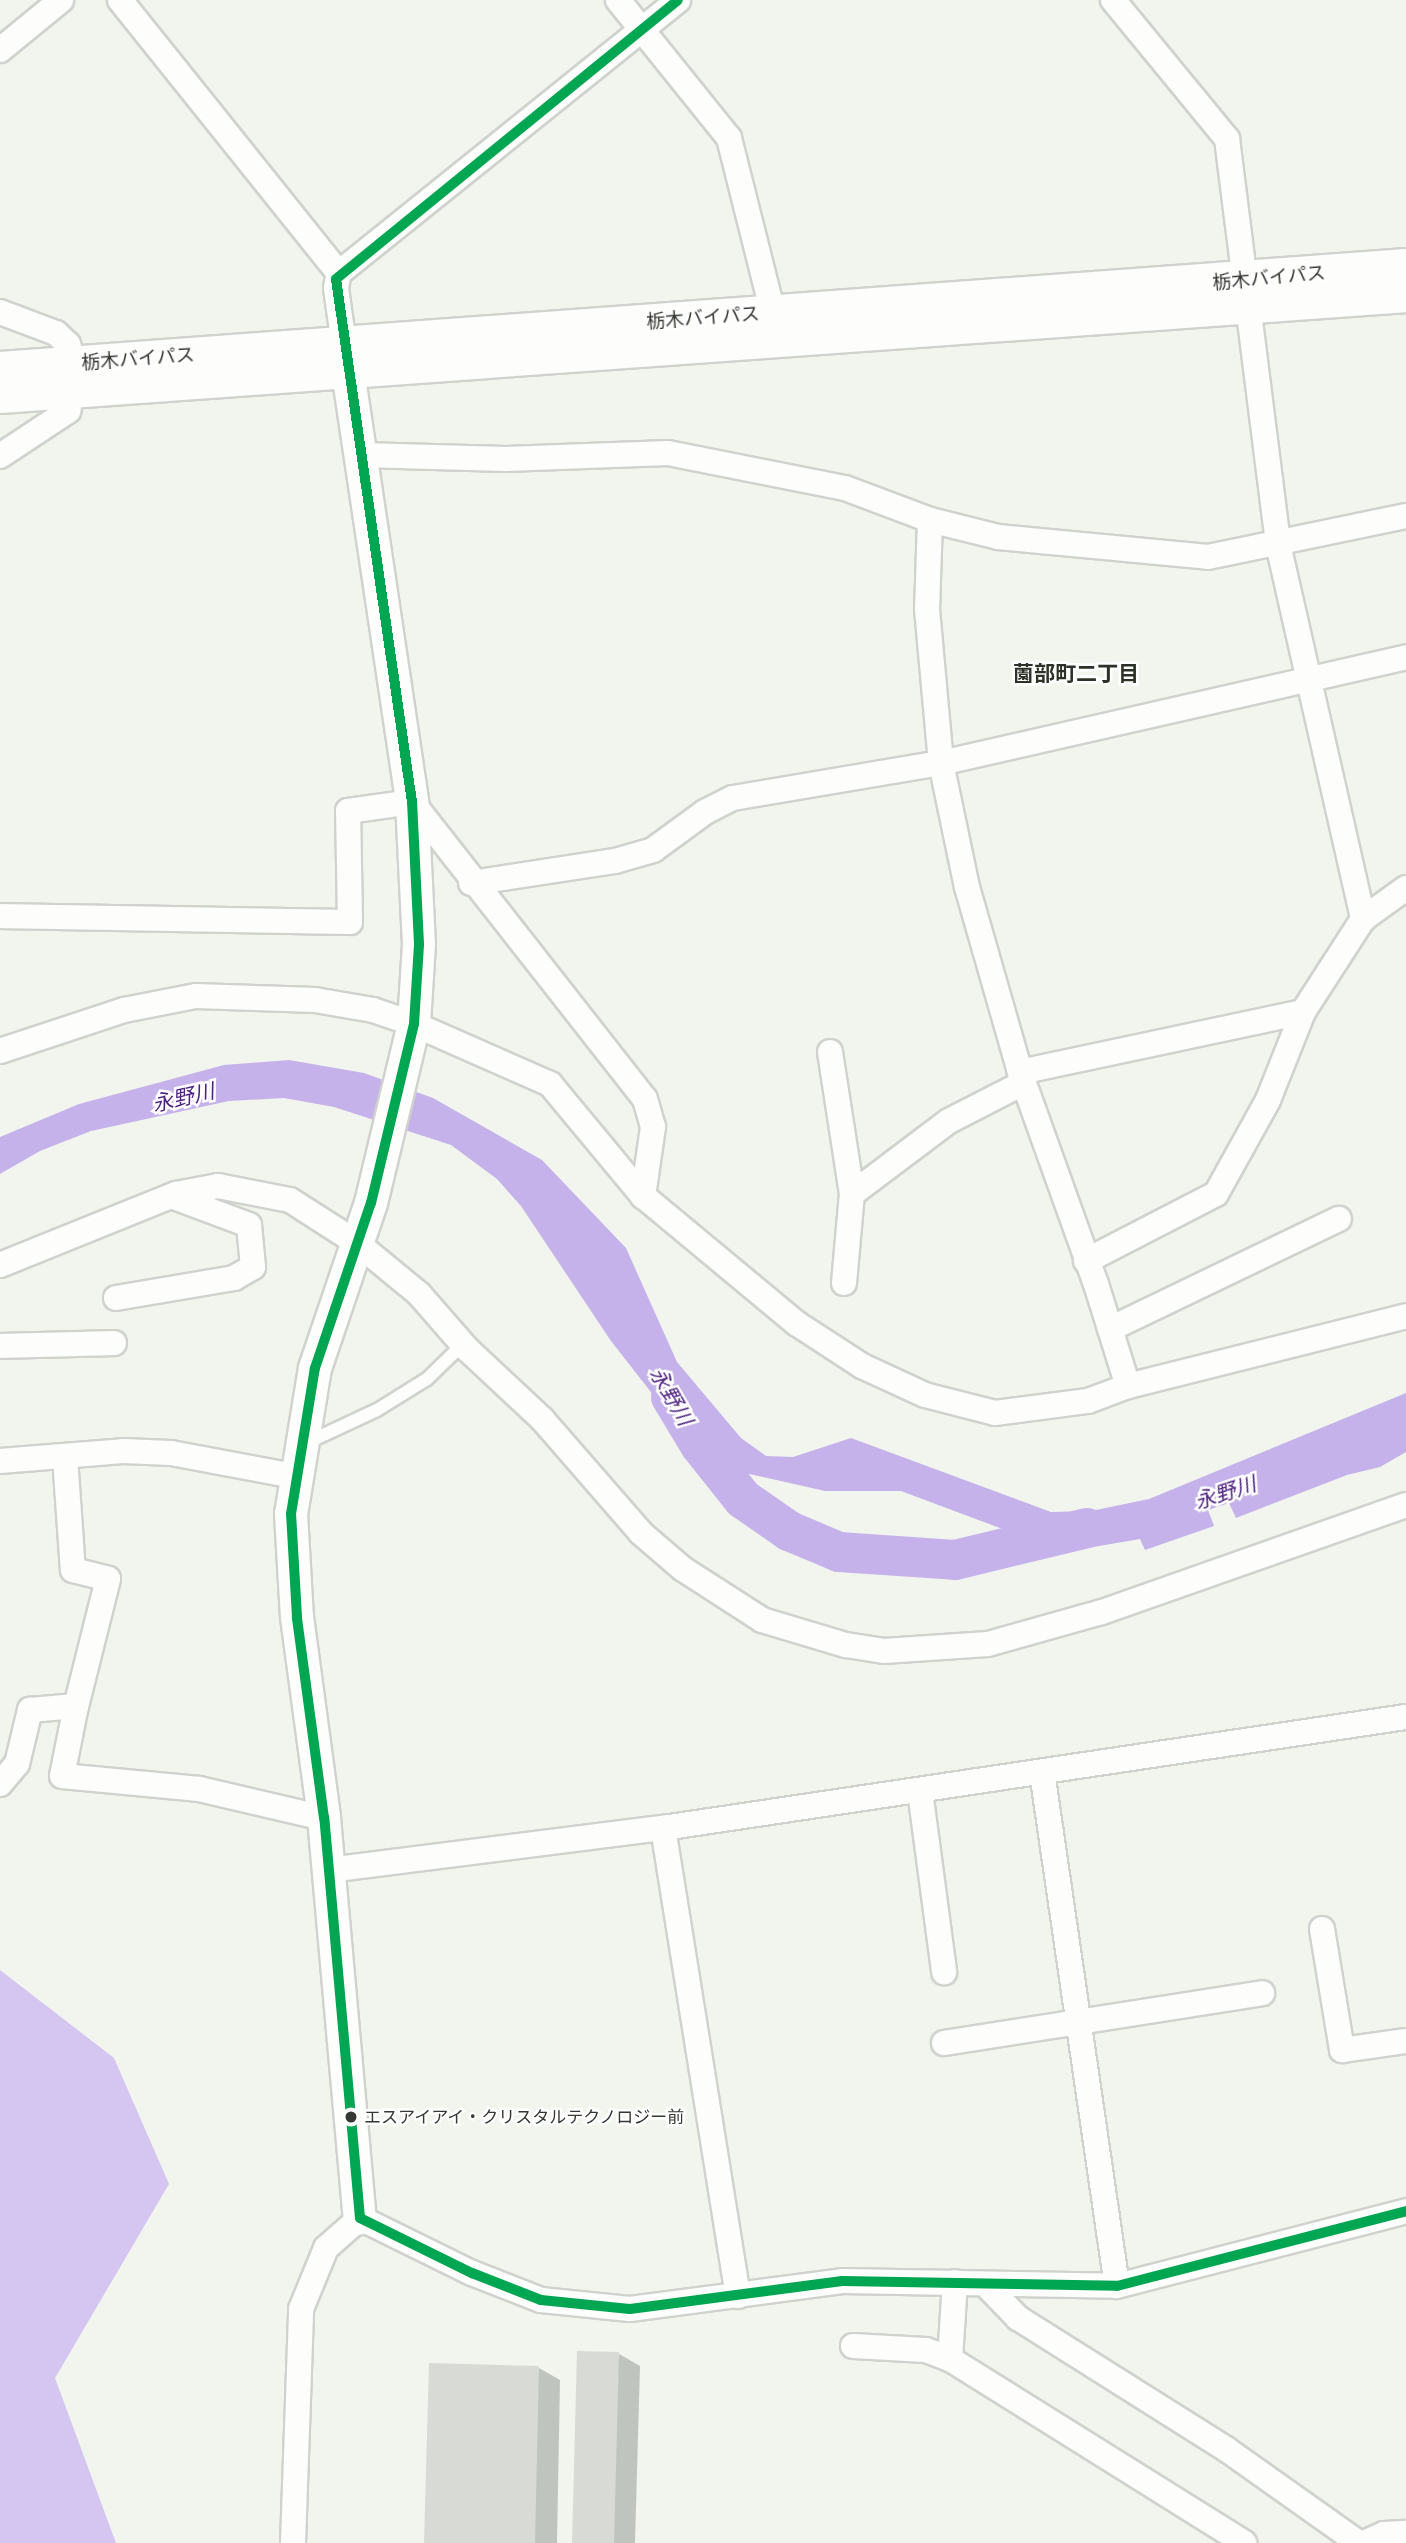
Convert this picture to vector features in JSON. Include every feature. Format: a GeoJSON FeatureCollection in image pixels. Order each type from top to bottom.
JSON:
{"type":"FeatureCollection","features":[{"type":"Feature","properties":{"kind":"main road","name":"栃木バイパス"},"geometry":{"type":"LineString","coordinates":[[0,394],[73,377],[1248,293],[1406,266]]}},
{"type":"Feature","properties":{"kind":"main road","name":"栃木バイパス"},"geometry":{"type":"LineString","coordinates":[[347,359],[773,313],[1248,293],[1406,295]]}},
{"type":"Feature","properties":{"kind":"main road","name":"栃木バイパス"},"geometry":{"type":"LineString","coordinates":[[0,369],[73,377]]}},
{"type":"Feature","properties":{"kind":"street"},"geometry":{"type":"LineString","coordinates":[[0,50],[61,0]]}},
{"type":"Feature","properties":{"kind":"street"},"geometry":{"type":"LineString","coordinates":[[120,0],[339,273]]}},
{"type":"Feature","properties":{"kind":"street"},"geometry":{"type":"LineString","coordinates":[[618,0],[729,138],[773,313]]}},
{"type":"Feature","properties":{"kind":"street"},"geometry":{"type":"LineString","coordinates":[[360,2218],[324,1818],[297,1617],[291,1514],[296,1461],[330,1315],[371,1203],[412,1032],[419,933],[412,802],[336,288],[339,273],[678,0]]}},
{"type":"Feature","properties":{"kind":"street"},"geometry":{"type":"LineString","coordinates":[[1113,0],[1227,139],[1278,544],[1363,919]]}},
{"type":"Feature","properties":{"kind":"street"},"geometry":{"type":"LineString","coordinates":[[0,312],[56,333],[68,344],[73,377],[68,411],[0,456]]}},
{"type":"Feature","properties":{"kind":"street"},"geometry":{"type":"LineString","coordinates":[[361,455],[506,459],[668,453],[845,488],[930,520],[1058,545],[1208,557],[1406,516]]}},
{"type":"Feature","properties":{"kind":"street"},"geometry":{"type":"LineString","coordinates":[[930,520],[927,609],[941,763],[967,887],[1021,1078],[1128,1386]]}},
{"type":"Feature","properties":{"kind":"street"},"geometry":{"type":"LineString","coordinates":[[471,883],[615,861],[653,850],[705,812],[733,798],[941,763],[1406,657]]}},
{"type":"Feature","properties":{"kind":"street"},"geometry":{"type":"LineString","coordinates":[[412,802],[471,883],[539,959],[645,1098],[653,1127],[643,1196]]}},
{"type":"Feature","properties":{"kind":"street"},"geometry":{"type":"LineString","coordinates":[[0,916],[350,922],[348,811],[412,802]]}},
{"type":"Feature","properties":{"kind":"street"},"geometry":{"type":"LineString","coordinates":[[1086,1261],[1216,1194],[1268,1100],[1303,1012],[1363,919],[1406,888]]}},
{"type":"Feature","properties":{"kind":"street"},"geometry":{"type":"LineString","coordinates":[[0,1051],[124,1010],[196,996],[315,1000],[373,1010],[412,1032],[550,1084],[643,1196],[796,1323],[862,1366],[925,1395],[995,1413],[1019,1413],[1088,1401],[1128,1386],[1406,1316]]}},
{"type":"Feature","properties":{"kind":"street"},"geometry":{"type":"LineString","coordinates":[[852,1194],[949,1121],[1021,1078],[1303,1012]]}},
{"type":"Feature","properties":{"kind":"street"},"geometry":{"type":"LineString","coordinates":[[830,1052],[852,1194],[844,1283]]}},
{"type":"Feature","properties":{"kind":"street"},"geometry":{"type":"LineString","coordinates":[[0,1265],[171,1196],[218,1186],[290,1200],[357,1243],[419,1294],[463,1344],[541,1419],[641,1533],[683,1569],[762,1620],[846,1645],[884,1651],[988,1644],[1102,1612],[1406,1505]]}},
{"type":"Feature","properties":{"kind":"street"},"geometry":{"type":"LineString","coordinates":[[116,1298],[234,1278],[253,1267],[249,1225],[171,1196]]}},
{"type":"Feature","properties":{"kind":"street"},"geometry":{"type":"LineString","coordinates":[[1110,1329],[1339,1219]]}},
{"type":"Feature","properties":{"kind":"street"},"geometry":{"type":"LineString","coordinates":[[0,1346],[114,1343]]}},
{"type":"Feature","properties":{"kind":"street"},"geometry":{"type":"LineString","coordinates":[[0,1461],[123,1451],[296,1461]]}},
{"type":"Feature","properties":{"kind":"street"},"geometry":{"type":"LineString","coordinates":[[65,1457],[73,1570],[108,1578],[76,1706],[62,1776],[199,1788],[324,1818]]}},
{"type":"Feature","properties":{"kind":"street"},"geometry":{"type":"LineString","coordinates":[[0,1784],[17,1764],[30,1710],[76,1706]]}},
{"type":"Feature","properties":{"kind":"street"},"geometry":{"type":"LineString","coordinates":[[329,1870],[663,1828],[1406,1717]]}},
{"type":"Feature","properties":{"kind":"street"},"geometry":{"type":"LineString","coordinates":[[1042,1772],[1117,2286]]}},
{"type":"Feature","properties":{"kind":"street"},"geometry":{"type":"LineString","coordinates":[[920,1791],[944,1972]]}},
{"type":"Feature","properties":{"kind":"street"},"geometry":{"type":"LineString","coordinates":[[663,1828],[738,2296]]}},
{"type":"Feature","properties":{"kind":"street"},"geometry":{"type":"LineString","coordinates":[[1322,1929],[1342,2050],[1406,2041]]}},
{"type":"Feature","properties":{"kind":"street"},"geometry":{"type":"LineString","coordinates":[[944,2043],[1262,1993]]}},
{"type":"Feature","properties":{"kind":"street"},"geometry":{"type":"LineString","coordinates":[[360,2218],[472,2273],[541,2300],[630,2309],[842,2281],[1117,2286],[1406,2211]]}},
{"type":"Feature","properties":{"kind":"street"},"geometry":{"type":"LineString","coordinates":[[293,2543],[301,2309],[326,2248],[360,2218]]}},
{"type":"Feature","properties":{"kind":"street"},"geometry":{"type":"LineString","coordinates":[[950,2359],[955,2282]]}},
{"type":"Feature","properties":{"kind":"street"},"geometry":{"type":"LineString","coordinates":[[986,2285],[1018,2319],[1226,2449],[1359,2543]]}},
{"type":"Feature","properties":{"kind":"street"},"geometry":{"type":"LineString","coordinates":[[853,2346],[926,2350],[950,2359],[1244,2543]]}},
{"type":"Feature","properties":{"kind":"street"},"geometry":{"type":"LineString","coordinates":[[1364,2543],[1384,2534],[1406,2533]]}},
{"type":"Feature","properties":{"kind":"lane"},"geometry":{"type":"LineString","coordinates":[[296,1461],[427,1378],[463,1344]]}},
{"type":"Feature","properties":{"kind":"shaded area"},"geometry":{"type":"Polygon","coordinates":[[[0,1970],[114,2058],[169,2184],[55,2378],[116,2543],[0,2543],[0,1970]]]}},
{"type":"Feature","properties":{"kind":"water"},"geometry":{"type":"Polygon","coordinates":[[[289,1060],[364,1073],[433,1098],[542,1160],[626,1248],[677,1362],[741,1438],[766,1456],[793,1457],[851,1438],[1051,1512],[1091,1511],[1149,1499],[1406,1393],[1406,1452],[1380,1467],[1347,1475],[1236,1518],[1229,1503],[1208,1510],[1214,1526],[1145,1550],[1140,1539],[1064,1552],[901,1491],[825,1491],[727,1469],[672,1419],[611,1341],[521,1206],[497,1179],[451,1145],[334,1107],[284,1098],[229,1101],[91,1131],[40,1151],[0,1174],[0,1137],[79,1104],[224,1065],[289,1060]]]}},
{"type":"Feature","properties":{"kind":"building"},"geometry":{"type":"Polygon","coordinates":[[[577,2351],[619,2352],[614,2543],[572,2543],[577,2351]]]}},
{"type":"Feature","properties":{"kind":"building"},"geometry":{"type":"Polygon","coordinates":[[[429,2363],[539,2366],[535,2543],[424,2543],[429,2363]]]}},
{"type":"Feature","properties":{"kind":"waterway","name":"永野川"},"geometry":{"type":"LineString","coordinates":[[671,1397],[700,1445],[743,1499],[789,1531],[839,1552],[955,1560],[1087,1528]]}},
{"type":"Feature","properties":{"kind":"transit line"},"geometry":{"type":"LineString","coordinates":[[360,2218],[324,1818],[297,1617],[291,1514],[315,1368],[371,1203],[414,1024],[419,944],[412,802],[336,279],[678,0]]}},
{"type":"Feature","properties":{"kind":"transit line"},"geometry":{"type":"LineString","coordinates":[[360,2218],[472,2273],[541,2300],[630,2309],[842,2281],[1117,2286],[1406,2211]]}},
{"type":"Feature","properties":{"kind":"place","name":"エスアイアイ・クリスタルテクノロジー前"},"geometry":{"type":"Point","coordinates":[351,2117]}},
{"type":"Feature","properties":{"kind":"district","name":"薗部町二丁目"},"geometry":{"type":"Point","coordinates":[1076,673]}}]}
